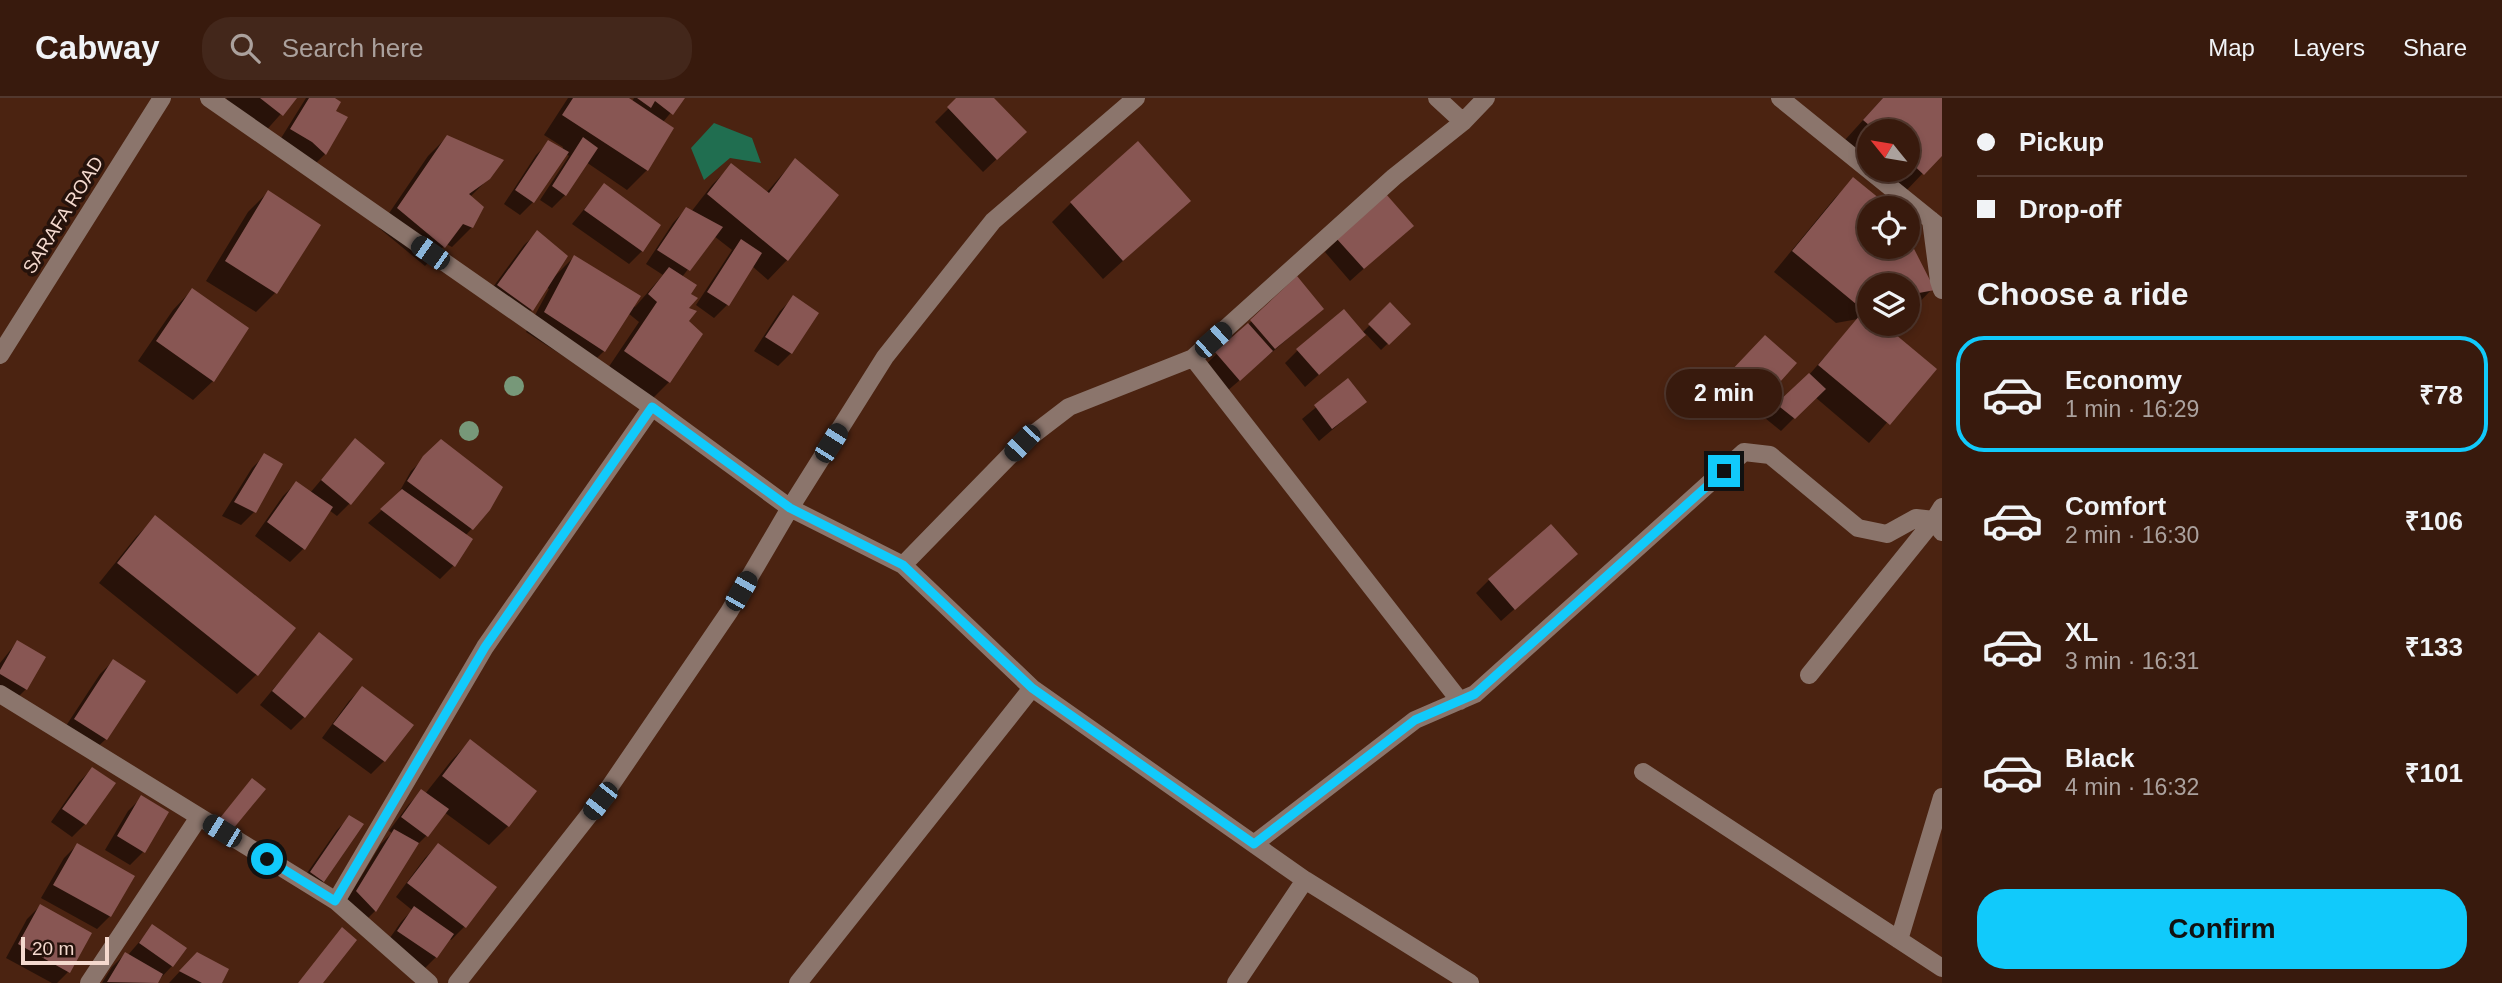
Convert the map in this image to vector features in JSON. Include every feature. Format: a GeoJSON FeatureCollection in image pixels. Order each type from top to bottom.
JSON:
{"type":"FeatureCollection","features":[{"type":"Feature","properties":{"kind":"street","name":"SARAFA ROAD"},"geometry":{"type":"LineString","coordinates":[[0,355],[162,98]]}},
{"type":"Feature","properties":{"kind":"street"},"geometry":{"type":"LineString","coordinates":[[209,98],[652,407],[790,508],[903,565],[1032,688],[1305,880],[1470,983]]}},
{"type":"Feature","properties":{"kind":"street"},"geometry":{"type":"LineString","coordinates":[[457,983],[600,801],[729,612],[790,508],[885,357],[993,221],[1136,98]]}},
{"type":"Feature","properties":{"kind":"street"},"geometry":{"type":"LineString","coordinates":[[1437,98],[1463,122]]}},
{"type":"Feature","properties":{"kind":"street"},"geometry":{"type":"LineString","coordinates":[[903,565],[1022,443],[1069,407],[1193,358],[1394,177],[1463,122],[1486,98]]}},
{"type":"Feature","properties":{"kind":"street"},"geometry":{"type":"LineString","coordinates":[[1780,98],[1936,225],[1939,281],[1942,290]]}},
{"type":"Feature","properties":{"kind":"street"},"geometry":{"type":"LineString","coordinates":[[1193,358],[1461,701]]}},
{"type":"Feature","properties":{"kind":"street"},"geometry":{"type":"LineString","coordinates":[[335,901],[485,647],[652,407]]}},
{"type":"Feature","properties":{"kind":"street"},"geometry":{"type":"LineString","coordinates":[[1254,844],[1415,720],[1475,694],[1744,452],[1770,455],[1858,527],[1887,534],[1916,518],[1939,520]]}},
{"type":"Feature","properties":{"kind":"street"},"geometry":{"type":"LineString","coordinates":[[1809,675],[1939,520]]}},
{"type":"Feature","properties":{"kind":"street"},"geometry":{"type":"LineString","coordinates":[[798,983],[1032,688]]}},
{"type":"Feature","properties":{"kind":"street"},"geometry":{"type":"LineString","coordinates":[[0,694],[335,901],[429,983]]}},
{"type":"Feature","properties":{"kind":"street"},"geometry":{"type":"LineString","coordinates":[[1643,772],[1942,968]]}},
{"type":"Feature","properties":{"kind":"street"},"geometry":{"type":"LineString","coordinates":[[1899,940],[1942,797]]}},
{"type":"Feature","properties":{"kind":"street"},"geometry":{"type":"LineString","coordinates":[[89,983],[199,817]]}},
{"type":"Feature","properties":{"kind":"street"},"geometry":{"type":"LineString","coordinates":[[1236,983],[1305,880]]}},
{"type":"Feature","properties":{"kind":"green space"},"geometry":{"type":"Polygon","coordinates":[[[714,123],[752,138],[761,163],[730,158],[704,180],[691,148],[714,123]]]}},
{"type":"Feature","properties":{"kind":"building"},"geometry":{"type":"Polygon","coordinates":[[[260,98],[297,98],[283,116],[260,98]]]}},
{"type":"Feature","properties":{"kind":"building"},"geometry":{"type":"Polygon","coordinates":[[[309,98],[335,98],[341,102],[336,111],[348,117],[326,155],[312,142],[290,129],[309,98]]]}},
{"type":"Feature","properties":{"kind":"building"},"geometry":{"type":"Polygon","coordinates":[[[573,98],[629,98],[674,128],[648,171],[562,115],[573,98]]]}},
{"type":"Feature","properties":{"kind":"building"},"geometry":{"type":"Polygon","coordinates":[[[637,98],[685,98],[673,115],[655,101],[651,108],[637,98]]]}},
{"type":"Feature","properties":{"kind":"building"},"geometry":{"type":"Polygon","coordinates":[[[956,98],[994,98],[1027,132],[997,160],[947,107],[956,98]]]}},
{"type":"Feature","properties":{"kind":"building"},"geometry":{"type":"Polygon","coordinates":[[[1883,98],[1942,98],[1942,156],[1924,175],[1920,171],[1920,119],[1864,119],[1883,98]]]}},
{"type":"Feature","properties":{"kind":"building"},"geometry":{"type":"Polygon","coordinates":[[[447,135],[504,160],[490,179],[469,194],[484,207],[473,228],[463,224],[445,248],[397,208],[447,135]]]}},
{"type":"Feature","properties":{"kind":"building"},"geometry":{"type":"Polygon","coordinates":[[[583,137],[598,148],[566,196],[552,186],[583,137]]]}},
{"type":"Feature","properties":{"kind":"building"},"geometry":{"type":"Polygon","coordinates":[[[548,140],[569,152],[534,203],[515,190],[548,140]]]}},
{"type":"Feature","properties":{"kind":"building"},"geometry":{"type":"Polygon","coordinates":[[[1138,141],[1191,201],[1123,261],[1070,202],[1138,141]]]}},
{"type":"Feature","properties":{"kind":"building"},"geometry":{"type":"Polygon","coordinates":[[[795,158],[839,195],[788,261],[707,194],[731,163],[769,193],[795,158]]]}},
{"type":"Feature","properties":{"kind":"building"},"geometry":{"type":"Polygon","coordinates":[[[1853,177],[1876,196],[1857,196],[1857,259],[1919,259],[1935,290],[1920,293],[1920,273],[1857,273],[1856,304],[1792,251],[1853,177]]]}},
{"type":"Feature","properties":{"kind":"building"},"geometry":{"type":"Polygon","coordinates":[[[604,183],[661,225],[643,252],[584,210],[604,183]]]}},
{"type":"Feature","properties":{"kind":"building"},"geometry":{"type":"Polygon","coordinates":[[[268,190],[321,225],[277,294],[225,261],[268,190]]]}},
{"type":"Feature","properties":{"kind":"building"},"geometry":{"type":"Polygon","coordinates":[[[1386,194],[1414,226],[1364,269],[1336,238],[1386,194]]]}},
{"type":"Feature","properties":{"kind":"building"},"geometry":{"type":"Polygon","coordinates":[[[686,207],[723,227],[690,271],[657,250],[686,207]]]}},
{"type":"Feature","properties":{"kind":"building"},"geometry":{"type":"Polygon","coordinates":[[[537,230],[568,256],[533,311],[497,285],[537,230]]]}},
{"type":"Feature","properties":{"kind":"building"},"geometry":{"type":"Polygon","coordinates":[[[741,239],[762,253],[729,306],[707,292],[741,239]]]}},
{"type":"Feature","properties":{"kind":"building"},"geometry":{"type":"Polygon","coordinates":[[[574,255],[641,296],[605,352],[544,312],[574,255]]]}},
{"type":"Feature","properties":{"kind":"building"},"geometry":{"type":"Polygon","coordinates":[[[669,267],[697,285],[691,294],[698,298],[689,308],[697,311],[689,321],[703,334],[670,383],[624,351],[657,302],[648,294],[669,267]]]}},
{"type":"Feature","properties":{"kind":"building"},"geometry":{"type":"Polygon","coordinates":[[[1297,276],[1324,309],[1275,349],[1250,320],[1297,276]]]}},
{"type":"Feature","properties":{"kind":"building"},"geometry":{"type":"Polygon","coordinates":[[[192,288],[249,328],[214,382],[156,341],[192,288]]]}},
{"type":"Feature","properties":{"kind":"building"},"geometry":{"type":"Polygon","coordinates":[[[793,295],[819,313],[792,354],[765,337],[793,295]]]}},
{"type":"Feature","properties":{"kind":"building"},"geometry":{"type":"Polygon","coordinates":[[[1390,302],[1411,324],[1389,345],[1368,324],[1390,302]]]}},
{"type":"Feature","properties":{"kind":"building"},"geometry":{"type":"Polygon","coordinates":[[[1344,309],[1366,335],[1319,375],[1296,349],[1344,309]]]}},
{"type":"Feature","properties":{"kind":"building"},"geometry":{"type":"Polygon","coordinates":[[[1857,319],[1857,336],[1897,336],[1937,369],[1890,425],[1818,365],[1857,319]]]}},
{"type":"Feature","properties":{"kind":"building"},"geometry":{"type":"Polygon","coordinates":[[[1248,323],[1273,351],[1240,381],[1215,352],[1248,323]]]}},
{"type":"Feature","properties":{"kind":"building"},"geometry":{"type":"Polygon","coordinates":[[[1765,335],[1797,363],[1763,401],[1729,373],[1765,335]]]}},
{"type":"Feature","properties":{"kind":"building"},"geometry":{"type":"Polygon","coordinates":[[[1809,373],[1826,389],[1795,419],[1776,404],[1809,373]]]}},
{"type":"Feature","properties":{"kind":"building"},"geometry":{"type":"Polygon","coordinates":[[[1348,378],[1367,402],[1332,429],[1314,405],[1348,378]]]}},
{"type":"Feature","properties":{"kind":"building"},"geometry":{"type":"Polygon","coordinates":[[[355,438],[385,463],[351,505],[321,480],[355,438]]]}},
{"type":"Feature","properties":{"kind":"building"},"geometry":{"type":"Polygon","coordinates":[[[441,439],[503,487],[490,510],[473,530],[407,481],[423,456],[441,439]]]}},
{"type":"Feature","properties":{"kind":"building"},"geometry":{"type":"Polygon","coordinates":[[[264,453],[283,464],[256,513],[234,502],[264,453]]]}},
{"type":"Feature","properties":{"kind":"building"},"geometry":{"type":"Polygon","coordinates":[[[296,481],[333,507],[305,550],[267,522],[296,481]]]}},
{"type":"Feature","properties":{"kind":"building"},"geometry":{"type":"Polygon","coordinates":[[[402,489],[473,539],[455,567],[380,509],[402,489]]]}},
{"type":"Feature","properties":{"kind":"building"},"geometry":{"type":"Polygon","coordinates":[[[155,515],[296,628],[258,676],[117,563],[155,515]]]}},
{"type":"Feature","properties":{"kind":"building"},"geometry":{"type":"Polygon","coordinates":[[[1551,524],[1578,554],[1515,610],[1488,579],[1551,524]]]}},
{"type":"Feature","properties":{"kind":"building"},"geometry":{"type":"Polygon","coordinates":[[[319,632],[353,659],[305,718],[272,691],[319,632]]]}},
{"type":"Feature","properties":{"kind":"building"},"geometry":{"type":"Polygon","coordinates":[[[17,640],[46,657],[27,690],[0,674],[17,640]]]}},
{"type":"Feature","properties":{"kind":"building"},"geometry":{"type":"Polygon","coordinates":[[[113,659],[146,681],[107,740],[74,719],[113,659]]]}},
{"type":"Feature","properties":{"kind":"building"},"geometry":{"type":"Polygon","coordinates":[[[362,686],[414,725],[385,762],[333,724],[362,686]]]}},
{"type":"Feature","properties":{"kind":"building"},"geometry":{"type":"Polygon","coordinates":[[[470,739],[537,791],[509,827],[442,776],[470,739]]]}},
{"type":"Feature","properties":{"kind":"building"},"geometry":{"type":"Polygon","coordinates":[[[92,767],[116,783],[86,825],[62,809],[92,767]]]}},
{"type":"Feature","properties":{"kind":"building"},"geometry":{"type":"Polygon","coordinates":[[[252,778],[266,789],[233,829],[220,818],[252,778]]]}},
{"type":"Feature","properties":{"kind":"building"},"geometry":{"type":"Polygon","coordinates":[[[421,789],[449,809],[428,837],[401,817],[421,789]]]}},
{"type":"Feature","properties":{"kind":"building"},"geometry":{"type":"Polygon","coordinates":[[[141,795],[169,812],[145,853],[117,836],[141,795]]]}},
{"type":"Feature","properties":{"kind":"building"},"geometry":{"type":"Polygon","coordinates":[[[349,815],[364,824],[324,882],[310,872],[349,815]]]}},
{"type":"Feature","properties":{"kind":"building"},"geometry":{"type":"Polygon","coordinates":[[[394,829],[419,843],[376,912],[356,891],[394,829]]]}},
{"type":"Feature","properties":{"kind":"building"},"geometry":{"type":"Polygon","coordinates":[[[77,843],[135,876],[111,917],[53,885],[77,843]]]}},
{"type":"Feature","properties":{"kind":"building"},"geometry":{"type":"Polygon","coordinates":[[[438,843],[497,887],[466,928],[407,883],[438,843]]]}},
{"type":"Feature","properties":{"kind":"building"},"geometry":{"type":"Polygon","coordinates":[[[40,904],[92,933],[70,973],[18,944],[40,904]]]}},
{"type":"Feature","properties":{"kind":"building"},"geometry":{"type":"Polygon","coordinates":[[[414,906],[454,934],[437,958],[397,931],[414,906]]]}},
{"type":"Feature","properties":{"kind":"building"},"geometry":{"type":"Polygon","coordinates":[[[152,924],[187,948],[173,967],[139,943],[152,924]]]}},
{"type":"Feature","properties":{"kind":"building"},"geometry":{"type":"Polygon","coordinates":[[[342,927],[357,940],[323,983],[298,983],[342,927]]]}},
{"type":"Feature","properties":{"kind":"building"},"geometry":{"type":"Polygon","coordinates":[[[125,952],[163,974],[158,983],[107,982],[125,952]]]}},
{"type":"Feature","properties":{"kind":"building"},"geometry":{"type":"Polygon","coordinates":[[[197,952],[229,969],[222,983],[202,983],[179,971],[197,952]]]}},
{"type":"Feature","properties":{"kind":"route"},"geometry":{"type":"LineString","coordinates":[[267,859],[335,901],[485,647],[652,407],[790,508],[903,565],[1032,688],[1254,844],[1415,720],[1475,694],[1724,471]]}}]}
